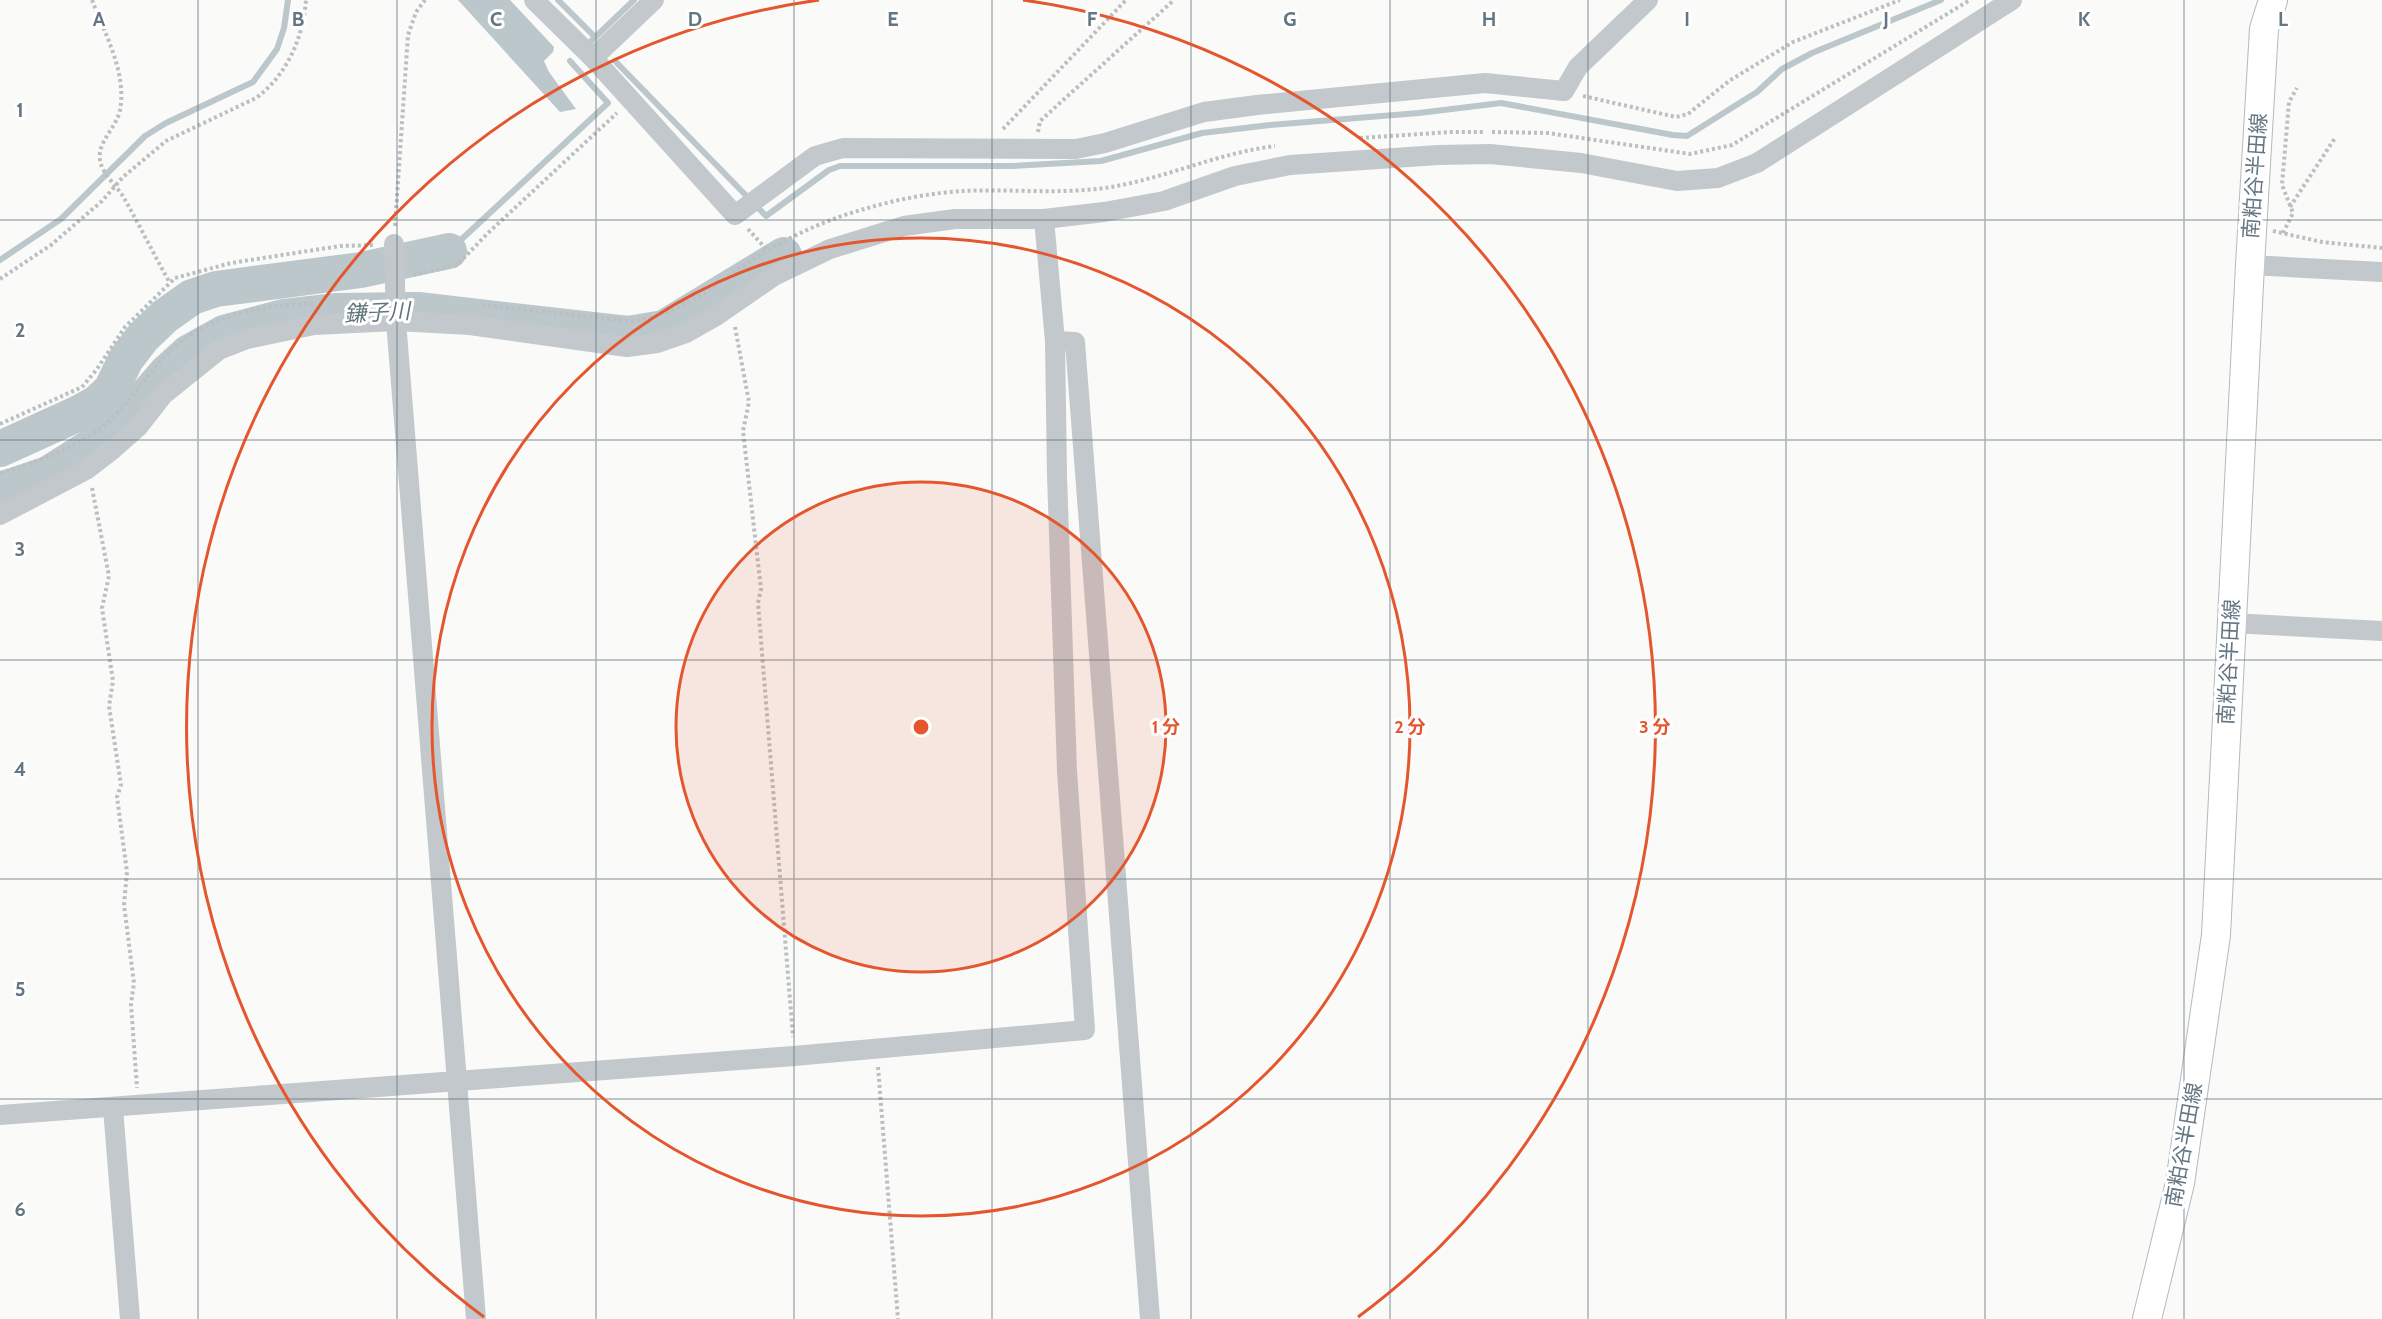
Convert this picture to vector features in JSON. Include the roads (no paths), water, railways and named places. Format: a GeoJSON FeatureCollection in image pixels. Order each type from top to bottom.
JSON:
{"type":"FeatureCollection","features":[{"type":"Feature","properties":{"kind":"main road","name":"南粕谷半田線"},"geometry":{"type":"LineString","coordinates":[[2147,1319],[2180,1183],[2216,935],[2264,29],[2273,0]]}},
{"type":"Feature","properties":{"kind":"street"},"geometry":{"type":"LineString","coordinates":[[534,0],[593,58],[735,215],[815,156],[843,148],[1076,149],[1204,112],[1257,105],[1485,83],[1564,91],[1578,67],[1648,0]]}},
{"type":"Feature","properties":{"kind":"street"},"geometry":{"type":"LineString","coordinates":[[593,58],[654,0]]}},
{"type":"Feature","properties":{"kind":"street"},"geometry":{"type":"LineString","coordinates":[[0,515],[86,470],[138,427],[163,395],[219,350],[247,339],[314,325],[396,321],[470,324],[627,347],[657,343],[686,333],[729,308],[774,276],[830,249],[904,226],[955,219],[1044,219],[1104,213],[1164,201],[1234,177],[1290,165],[1438,155],[1490,154],[1581,163],[1677,181],[1718,178],[1757,163],[2012,0]]}},
{"type":"Feature","properties":{"kind":"street"},"geometry":{"type":"LineString","coordinates":[[0,1115],[794,1056],[1085,1030],[1067,771],[1057,486],[1055,341],[1044,219]]}},
{"type":"Feature","properties":{"kind":"street"},"geometry":{"type":"LineString","coordinates":[[394,244],[396,321],[476,1319]]}},
{"type":"Feature","properties":{"kind":"street"},"geometry":{"type":"LineString","coordinates":[[2250,265],[2382,272]]}},
{"type":"Feature","properties":{"kind":"street"},"geometry":{"type":"LineString","coordinates":[[1055,341],[1075,342],[1150,1319]]}},
{"type":"Feature","properties":{"kind":"street"},"geometry":{"type":"LineString","coordinates":[[2231,623],[2382,631]]}},
{"type":"Feature","properties":{"kind":"street"},"geometry":{"type":"LineString","coordinates":[[113,1108],[130,1319]]}},
{"type":"Feature","properties":{"kind":"waterway"},"geometry":{"type":"LineString","coordinates":[[0,260],[61,219],[145,136],[166,123],[253,82],[277,49],[284,28],[288,0]]}},
{"type":"Feature","properties":{"kind":"waterway"},"geometry":{"type":"LineString","coordinates":[[558,0],[595,37]]}},
{"type":"Feature","properties":{"kind":"waterway"},"geometry":{"type":"LineString","coordinates":[[587,45],[634,0]]}},
{"type":"Feature","properties":{"kind":"waterway"},"geometry":{"type":"LineString","coordinates":[[615,61],[766,216],[829,170],[840,166],[1013,166],[1101,161],[1202,133],[1501,103],[1687,136],[1757,92],[1782,69],[1812,53],[1941,0]]}},
{"type":"Feature","properties":{"kind":"waterway"},"geometry":{"type":"LineString","coordinates":[[449,251],[608,103],[570,61]]}},
{"type":"Feature","properties":{"kind":"waterway","name":"鎌子川"},"geometry":{"type":"LineString","coordinates":[[0,449],[97,403],[111,390],[126,359],[143,337],[165,316],[192,297],[216,289],[361,270],[449,251]]}},
{"type":"Feature","properties":{"kind":"waterway","name":"鎌子川"},"geometry":{"type":"LineString","coordinates":[[4,489],[48,474],[116,431],[167,372],[188,353],[224,333],[284,317],[337,311],[418,310],[628,334],[664,328],[784,255]]}},
{"type":"Feature","properties":{"kind":"waterway","name":"鎌子川"},"geometry":{"type":"LineString","coordinates":[[0,490],[4,489]]}}]}
